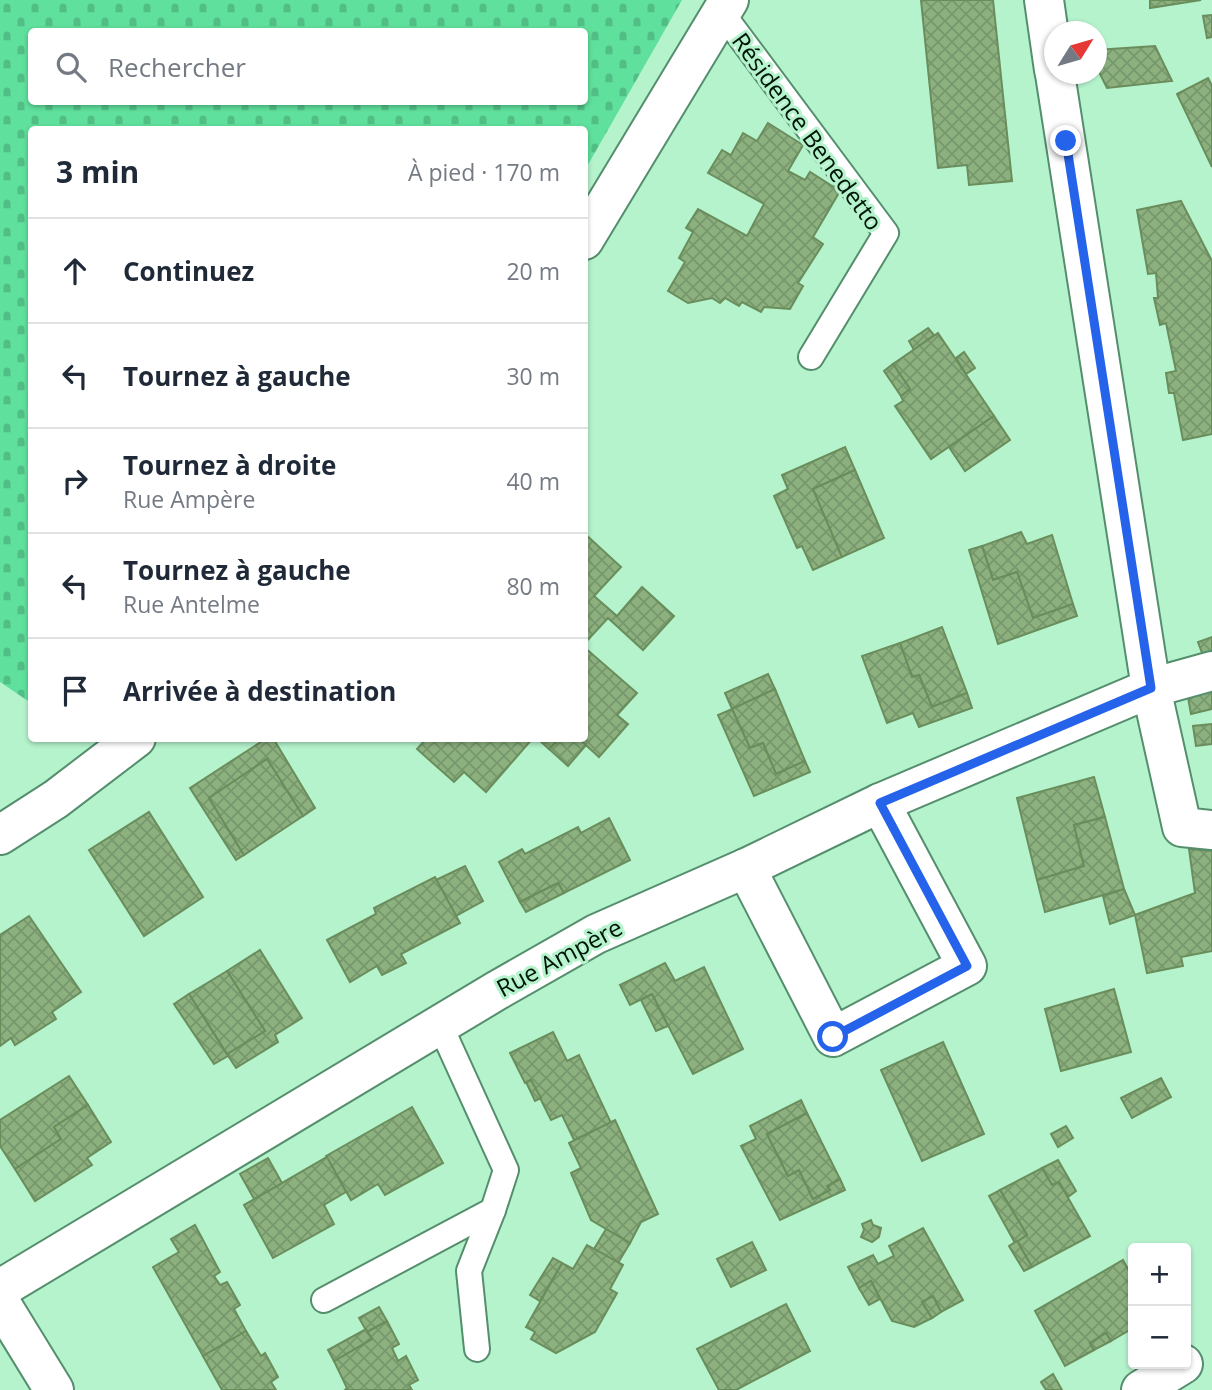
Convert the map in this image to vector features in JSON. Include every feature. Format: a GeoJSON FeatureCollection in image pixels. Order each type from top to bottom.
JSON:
{"type":"FeatureCollection","features":[{"type":"Feature","properties":{"kind":"street"},"geometry":{"type":"LineString","coordinates":[[1044,0],[1047,21]]}},
{"type":"Feature","properties":{"kind":"street"},"geometry":{"type":"LineString","coordinates":[[588,233],[725,6]]}},
{"type":"Feature","properties":{"kind":"street"},"geometry":{"type":"LineString","coordinates":[[1057,84],[1151,688],[1182,827],[1212,830]]}},
{"type":"Feature","properties":{"kind":"street","name":"Rue Ampère"},"geometry":{"type":"LineString","coordinates":[[0,1289],[596,934],[746,868],[880,803],[1151,688],[1212,671]]}},
{"type":"Feature","properties":{"kind":"street"},"geometry":{"type":"LineString","coordinates":[[0,835],[56,799],[130,742]]}},
{"type":"Feature","properties":{"kind":"street"},"geometry":{"type":"LineString","coordinates":[[746,868],[833,1037],[967,966],[880,803]]}},
{"type":"Feature","properties":{"kind":"street"},"geometry":{"type":"LineString","coordinates":[[0,1302],[54,1390]]}},
{"type":"Feature","properties":{"kind":"street"},"geometry":{"type":"LineString","coordinates":[[1191,1359],[1212,1346]]}},
{"type":"Feature","properties":{"kind":"street"},"geometry":{"type":"LineString","coordinates":[[1141,1390],[1175,1369]]}},
{"type":"Feature","properties":{"kind":"lane","name":"Résidence Benedetto"},"geometry":{"type":"LineString","coordinates":[[725,6],[886,233],[811,357]]}},
{"type":"Feature","properties":{"kind":"lane"},"geometry":{"type":"LineString","coordinates":[[440,1025],[506,1170],[469,1271],[477,1349]]}},
{"type":"Feature","properties":{"kind":"lane"},"geometry":{"type":"LineString","coordinates":[[324,1300],[492,1210]]}},
{"type":"Feature","properties":{"kind":"green space"},"geometry":{"type":"Polygon","coordinates":[[[0,0],[682,0],[588,165],[588,126],[28,126],[28,701],[0,682],[0,0]]]}},
{"type":"Feature","properties":{"kind":"building"},"geometry":{"type":"Polygon","coordinates":[[[921,0],[993,0],[1012,181],[969,185],[967,165],[938,168],[921,0]]]}},
{"type":"Feature","properties":{"kind":"building"},"geometry":{"type":"Polygon","coordinates":[[[1150,0],[1201,0],[1150,8],[1150,0]]]}},
{"type":"Feature","properties":{"kind":"building"},"geometry":{"type":"Polygon","coordinates":[[[1212,15],[1212,37],[1207,38],[1203,16],[1212,15]]]}},
{"type":"Feature","properties":{"kind":"building"},"geometry":{"type":"Polygon","coordinates":[[[1155,46],[1172,81],[1107,88],[1107,49],[1155,46]]]}},
{"type":"Feature","properties":{"kind":"building"},"geometry":{"type":"Polygon","coordinates":[[[1208,78],[1212,86],[1212,167],[1177,94],[1208,78]]]}},
{"type":"Feature","properties":{"kind":"building"},"geometry":{"type":"Polygon","coordinates":[[[768,123],[803,145],[788,171],[805,180],[810,172],[840,191],[813,237],[823,244],[798,283],[803,286],[790,309],[764,307],[761,312],[742,302],[739,306],[725,298],[720,303],[712,298],[688,303],[668,291],[685,262],[679,258],[693,232],[686,228],[698,209],[747,236],[764,204],[708,173],[722,150],[731,155],[743,133],[757,141],[768,123]]]}},
{"type":"Feature","properties":{"kind":"building"},"geometry":{"type":"Polygon","coordinates":[[[1181,201],[1212,261],[1212,434],[1183,440],[1174,393],[1169,393],[1166,373],[1176,371],[1166,323],[1160,325],[1154,298],[1158,298],[1156,273],[1148,274],[1137,210],[1181,201]]]}},
{"type":"Feature","properties":{"kind":"building"},"geometry":{"type":"Polygon","coordinates":[[[928,328],[934,335],[914,350],[909,341],[928,328]]]}},
{"type":"Feature","properties":{"kind":"building"},"geometry":{"type":"Polygon","coordinates":[[[938,333],[994,416],[931,459],[895,406],[903,401],[901,396],[910,389],[893,364],[938,333]]]}},
{"type":"Feature","properties":{"kind":"building"},"geometry":{"type":"Polygon","coordinates":[[[964,352],[975,368],[966,374],[956,358],[964,352]]]}},
{"type":"Feature","properties":{"kind":"building"},"geometry":{"type":"Polygon","coordinates":[[[893,364],[910,389],[901,396],[884,371],[893,364]]]}},
{"type":"Feature","properties":{"kind":"building"},"geometry":{"type":"Polygon","coordinates":[[[994,416],[1010,440],[965,471],[949,447],[994,416]]]}},
{"type":"Feature","properties":{"kind":"building"},"geometry":{"type":"Polygon","coordinates":[[[845,447],[855,470],[813,489],[842,557],[813,570],[802,546],[797,548],[774,496],[788,489],[782,475],[845,447]]]}},
{"type":"Feature","properties":{"kind":"building"},"geometry":{"type":"Polygon","coordinates":[[[855,470],[884,538],[842,557],[813,489],[855,470]]]}},
{"type":"Feature","properties":{"kind":"building"},"geometry":{"type":"Polygon","coordinates":[[[1021,532],[1027,544],[1052,535],[1073,604],[1033,618],[1017,572],[993,580],[982,546],[1021,532]]]}},
{"type":"Feature","properties":{"kind":"building"},"geometry":{"type":"Polygon","coordinates":[[[588,537],[621,567],[594,596],[617,616],[642,587],[674,616],[643,650],[608,618],[588,640],[588,537]]]}},
{"type":"Feature","properties":{"kind":"building"},"geometry":{"type":"Polygon","coordinates":[[[982,546],[993,580],[1017,572],[1033,618],[1073,604],[1077,616],[998,644],[969,550],[982,546]]]}},
{"type":"Feature","properties":{"kind":"building"},"geometry":{"type":"Polygon","coordinates":[[[942,627],[967,693],[932,707],[919,675],[912,677],[900,643],[942,627]]]}},
{"type":"Feature","properties":{"kind":"building"},"geometry":{"type":"Polygon","coordinates":[[[1212,637],[1212,665],[1207,666],[1198,642],[1212,637]]]}},
{"type":"Feature","properties":{"kind":"building"},"geometry":{"type":"Polygon","coordinates":[[[900,643],[912,677],[919,675],[932,707],[967,693],[972,708],[919,727],[913,713],[887,723],[862,656],[900,643]]]}},
{"type":"Feature","properties":{"kind":"building"},"geometry":{"type":"Polygon","coordinates":[[[588,650],[637,693],[617,715],[628,724],[599,757],[582,742],[588,742],[588,650]]]}},
{"type":"Feature","properties":{"kind":"building"},"geometry":{"type":"Polygon","coordinates":[[[768,674],[775,689],[732,709],[725,693],[768,674]]]}},
{"type":"Feature","properties":{"kind":"building"},"geometry":{"type":"Polygon","coordinates":[[[1212,684],[1212,709],[1191,714],[1187,692],[1212,684]]]}},
{"type":"Feature","properties":{"kind":"building"},"geometry":{"type":"Polygon","coordinates":[[[775,689],[805,761],[776,774],[763,743],[750,748],[732,709],[775,689]]]}},
{"type":"Feature","properties":{"kind":"building"},"geometry":{"type":"Polygon","coordinates":[[[732,709],[750,748],[763,743],[776,774],[805,761],[810,772],[754,796],[718,715],[732,709]]]}},
{"type":"Feature","properties":{"kind":"building"},"geometry":{"type":"Polygon","coordinates":[[[1212,724],[1212,744],[1196,746],[1193,726],[1212,724]]]}},
{"type":"Feature","properties":{"kind":"building"},"geometry":{"type":"Polygon","coordinates":[[[261,742],[275,742],[315,808],[303,816],[267,759],[209,798],[244,855],[236,860],[190,788],[261,742]]]}},
{"type":"Feature","properties":{"kind":"building"},"geometry":{"type":"Polygon","coordinates":[[[423,742],[530,742],[486,792],[464,772],[454,782],[417,749],[423,742]]]}},
{"type":"Feature","properties":{"kind":"building"},"geometry":{"type":"Polygon","coordinates":[[[541,742],[556,742],[549,749],[541,742]]]}},
{"type":"Feature","properties":{"kind":"building"},"geometry":{"type":"Polygon","coordinates":[[[556,742],[583,742],[586,745],[568,766],[549,749],[556,742]]]}},
{"type":"Feature","properties":{"kind":"building"},"geometry":{"type":"Polygon","coordinates":[[[267,759],[303,816],[244,855],[209,798],[267,759]]]}},
{"type":"Feature","properties":{"kind":"building"},"geometry":{"type":"Polygon","coordinates":[[[1094,777],[1105,817],[1074,825],[1084,866],[1037,880],[1017,798],[1094,777]]]}},
{"type":"Feature","properties":{"kind":"building"},"geometry":{"type":"Polygon","coordinates":[[[149,812],[203,897],[144,936],[89,850],[149,812]]]}},
{"type":"Feature","properties":{"kind":"building"},"geometry":{"type":"Polygon","coordinates":[[[1105,817],[1124,889],[1045,912],[1037,880],[1084,866],[1074,825],[1105,817]]]}},
{"type":"Feature","properties":{"kind":"building"},"geometry":{"type":"Polygon","coordinates":[[[609,818],[630,860],[564,893],[558,883],[520,902],[499,862],[522,849],[525,854],[578,827],[581,833],[609,818]]]}},
{"type":"Feature","properties":{"kind":"building"},"geometry":{"type":"Polygon","coordinates":[[[1189,849],[1212,851],[1212,951],[1181,957],[1183,966],[1147,973],[1135,915],[1195,893],[1189,849]]]}},
{"type":"Feature","properties":{"kind":"building"},"geometry":{"type":"Polygon","coordinates":[[[465,866],[483,901],[456,916],[436,880],[465,866]]]}},
{"type":"Feature","properties":{"kind":"building"},"geometry":{"type":"Polygon","coordinates":[[[435,877],[460,923],[401,954],[406,963],[382,975],[377,966],[350,982],[327,940],[376,914],[374,908],[435,877]]]}},
{"type":"Feature","properties":{"kind":"building"},"geometry":{"type":"Polygon","coordinates":[[[558,883],[564,893],[526,912],[520,902],[558,883]]]}},
{"type":"Feature","properties":{"kind":"building"},"geometry":{"type":"Polygon","coordinates":[[[1124,889],[1135,915],[1110,924],[1103,896],[1124,889]]]}},
{"type":"Feature","properties":{"kind":"building"},"geometry":{"type":"Polygon","coordinates":[[[29,916],[81,992],[52,1012],[56,1019],[15,1045],[11,1038],[0,1046],[0,935],[29,916]]]}},
{"type":"Feature","properties":{"kind":"building"},"geometry":{"type":"Polygon","coordinates":[[[260,950],[302,1018],[275,1035],[278,1042],[236,1068],[227,1054],[265,1031],[227,971],[260,950]]]}},
{"type":"Feature","properties":{"kind":"building"},"geometry":{"type":"Polygon","coordinates":[[[665,963],[675,981],[704,967],[743,1049],[693,1074],[652,994],[630,1005],[620,985],[665,963]]]}},
{"type":"Feature","properties":{"kind":"building"},"geometry":{"type":"Polygon","coordinates":[[[227,971],[265,1031],[227,1054],[189,994],[227,971]]]}},
{"type":"Feature","properties":{"kind":"building"},"geometry":{"type":"Polygon","coordinates":[[[1114,989],[1131,1052],[1061,1071],[1045,1009],[1114,989]]]}},
{"type":"Feature","properties":{"kind":"building"},"geometry":{"type":"Polygon","coordinates":[[[189,994],[228,1056],[214,1064],[174,1004],[189,994]]]}},
{"type":"Feature","properties":{"kind":"building"},"geometry":{"type":"Polygon","coordinates":[[[652,994],[668,1026],[656,1031],[641,1000],[652,994]]]}},
{"type":"Feature","properties":{"kind":"building"},"geometry":{"type":"Polygon","coordinates":[[[553,1032],[567,1061],[579,1055],[611,1123],[574,1140],[562,1115],[551,1120],[531,1080],[525,1083],[510,1053],[553,1032]]]}},
{"type":"Feature","properties":{"kind":"building"},"geometry":{"type":"Polygon","coordinates":[[[943,1042],[984,1134],[922,1161],[881,1070],[943,1042]]]}},
{"type":"Feature","properties":{"kind":"building"},"geometry":{"type":"Polygon","coordinates":[[[69,1076],[88,1105],[54,1127],[61,1139],[15,1169],[0,1146],[0,1120],[69,1076]]]}},
{"type":"Feature","properties":{"kind":"building"},"geometry":{"type":"Polygon","coordinates":[[[1161,1078],[1171,1097],[1132,1118],[1121,1098],[1161,1078]]]}},
{"type":"Feature","properties":{"kind":"building"},"geometry":{"type":"Polygon","coordinates":[[[531,1080],[541,1098],[535,1101],[526,1082],[531,1080]]]}},
{"type":"Feature","properties":{"kind":"building"},"geometry":{"type":"Polygon","coordinates":[[[801,1100],[807,1113],[767,1134],[788,1176],[799,1170],[813,1199],[830,1190],[827,1186],[840,1179],[845,1190],[780,1220],[741,1146],[756,1139],[750,1126],[801,1100]]]}},
{"type":"Feature","properties":{"kind":"building"},"geometry":{"type":"Polygon","coordinates":[[[88,1105],[111,1142],[87,1158],[92,1165],[35,1201],[15,1169],[61,1139],[54,1127],[88,1105]]]}},
{"type":"Feature","properties":{"kind":"building"},"geometry":{"type":"Polygon","coordinates":[[[412,1107],[443,1163],[385,1195],[378,1184],[351,1200],[326,1156],[412,1107]]]}},
{"type":"Feature","properties":{"kind":"building"},"geometry":{"type":"Polygon","coordinates":[[[807,1113],[840,1179],[827,1186],[830,1190],[813,1199],[799,1170],[788,1176],[767,1134],[807,1113]]]}},
{"type":"Feature","properties":{"kind":"building"},"geometry":{"type":"Polygon","coordinates":[[[615,1120],[658,1214],[641,1222],[630,1243],[591,1220],[571,1173],[581,1168],[569,1143],[615,1120]]]}},
{"type":"Feature","properties":{"kind":"building"},"geometry":{"type":"Polygon","coordinates":[[[1066,1126],[1073,1138],[1058,1147],[1051,1134],[1066,1126]]]}},
{"type":"Feature","properties":{"kind":"building"},"geometry":{"type":"Polygon","coordinates":[[[327,1157],[346,1192],[324,1205],[334,1224],[273,1258],[244,1205],[327,1157]]]}},
{"type":"Feature","properties":{"kind":"building"},"geometry":{"type":"Polygon","coordinates":[[[268,1158],[282,1183],[254,1199],[240,1174],[268,1158]]]}},
{"type":"Feature","properties":{"kind":"building"},"geometry":{"type":"Polygon","coordinates":[[[1058,1160],[1076,1191],[1068,1197],[1059,1182],[1052,1185],[1042,1168],[1058,1160]]]}},
{"type":"Feature","properties":{"kind":"building"},"geometry":{"type":"Polygon","coordinates":[[[1042,1168],[1052,1185],[1059,1182],[1090,1236],[1032,1267],[1017,1241],[1027,1235],[1000,1190],[1042,1168]]]}},
{"type":"Feature","properties":{"kind":"building"},"geometry":{"type":"Polygon","coordinates":[[[1000,1190],[1027,1235],[1015,1243],[989,1196],[1000,1190]]]}},
{"type":"Feature","properties":{"kind":"building"},"geometry":{"type":"Polygon","coordinates":[[[871,1220],[873,1225],[881,1228],[879,1237],[872,1242],[861,1237],[864,1230],[862,1224],[871,1220]]]}},
{"type":"Feature","properties":{"kind":"building"},"geometry":{"type":"Polygon","coordinates":[[[195,1225],[220,1272],[214,1276],[220,1285],[227,1282],[240,1305],[234,1309],[246,1331],[203,1356],[153,1267],[179,1252],[171,1239],[195,1225]]]}},
{"type":"Feature","properties":{"kind":"building"},"geometry":{"type":"Polygon","coordinates":[[[923,1228],[963,1300],[941,1312],[933,1296],[922,1302],[932,1318],[914,1327],[892,1321],[871,1281],[859,1288],[848,1267],[873,1255],[878,1264],[894,1256],[889,1246],[923,1228]]]}},
{"type":"Feature","properties":{"kind":"building"},"geometry":{"type":"Polygon","coordinates":[[[606,1229],[630,1243],[618,1263],[594,1249],[606,1229]]]}},
{"type":"Feature","properties":{"kind":"building"},"geometry":{"type":"Polygon","coordinates":[[[1017,1241],[1032,1267],[1024,1271],[1009,1246],[1017,1241]]]}},
{"type":"Feature","properties":{"kind":"building"},"geometry":{"type":"Polygon","coordinates":[[[752,1242],[766,1270],[731,1287],[717,1259],[752,1242]]]}},
{"type":"Feature","properties":{"kind":"building"},"geometry":{"type":"Polygon","coordinates":[[[587,1245],[623,1265],[610,1289],[617,1293],[595,1332],[556,1353],[531,1339],[535,1332],[526,1327],[562,1263],[573,1269],[587,1245]]]}},
{"type":"Feature","properties":{"kind":"building"},"geometry":{"type":"Polygon","coordinates":[[[553,1258],[562,1263],[540,1301],[530,1295],[553,1258]]]}},
{"type":"Feature","properties":{"kind":"building"},"geometry":{"type":"Polygon","coordinates":[[[1123,1260],[1128,1269],[1128,1331],[1111,1341],[1106,1333],[1090,1343],[1094,1350],[1065,1366],[1035,1311],[1123,1260]]]}},
{"type":"Feature","properties":{"kind":"building"},"geometry":{"type":"Polygon","coordinates":[[[871,1281],[880,1299],[869,1305],[859,1288],[871,1281]]]}},
{"type":"Feature","properties":{"kind":"building"},"geometry":{"type":"Polygon","coordinates":[[[933,1296],[941,1312],[932,1318],[922,1302],[933,1296]]]}},
{"type":"Feature","properties":{"kind":"building"},"geometry":{"type":"Polygon","coordinates":[[[786,1304],[810,1351],[736,1390],[719,1390],[697,1349],[786,1304]]]}},
{"type":"Feature","properties":{"kind":"building"},"geometry":{"type":"Polygon","coordinates":[[[379,1307],[387,1321],[367,1332],[359,1318],[379,1307]]]}},
{"type":"Feature","properties":{"kind":"building"},"geometry":{"type":"Polygon","coordinates":[[[387,1321],[399,1344],[392,1348],[398,1361],[406,1356],[418,1380],[409,1385],[412,1390],[345,1390],[347,1388],[334,1361],[372,1339],[367,1332],[387,1321]]]}},
{"type":"Feature","properties":{"kind":"building"},"geometry":{"type":"Polygon","coordinates":[[[366,1329],[372,1339],[334,1361],[328,1350],[366,1329]]]}},
{"type":"Feature","properties":{"kind":"building"},"geometry":{"type":"Polygon","coordinates":[[[246,1331],[261,1356],[265,1353],[278,1377],[271,1382],[276,1390],[222,1390],[203,1356],[246,1331]]]}},
{"type":"Feature","properties":{"kind":"building"},"geometry":{"type":"Polygon","coordinates":[[[1106,1333],[1111,1341],[1094,1350],[1090,1343],[1106,1333]]]}},
{"type":"Feature","properties":{"kind":"building"},"geometry":{"type":"Polygon","coordinates":[[[1053,1374],[1062,1390],[1046,1390],[1041,1382],[1053,1374]]]}},
{"type":"Feature","properties":{"kind":"route"},"geometry":{"type":"LineString","coordinates":[[833,1037],[967,966],[880,803],[1151,688],[1066,141]]}}]}
